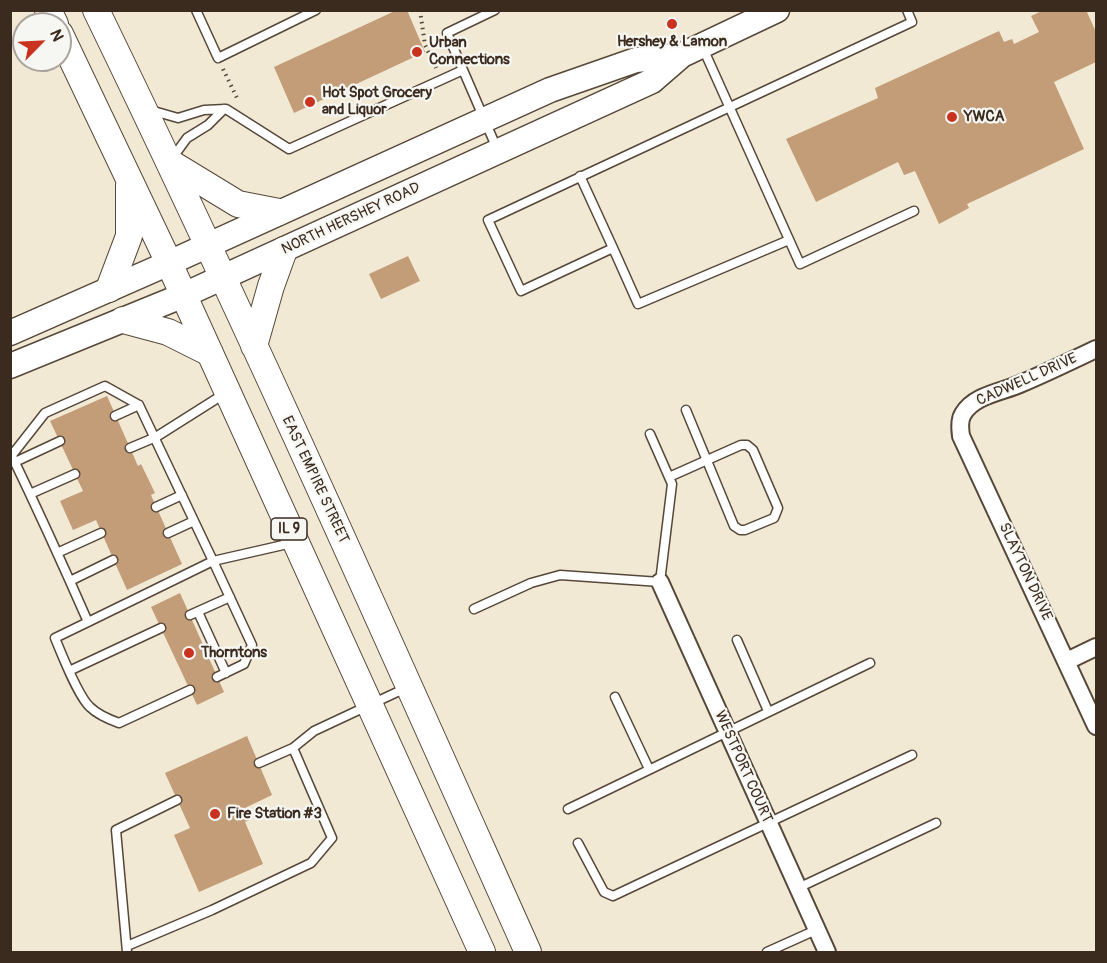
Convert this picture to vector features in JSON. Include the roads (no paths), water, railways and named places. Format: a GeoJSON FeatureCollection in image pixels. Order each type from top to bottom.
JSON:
{"type":"FeatureCollection","features":[{"type":"Feature","properties":{"kind":"main road","name":"EAST EMPIRE STREET"},"geometry":{"type":"LineString","coordinates":[[96,10],[208,245],[528,952]]}},
{"type":"Feature","properties":{"kind":"main road","name":"NORTH HERSHEY ROAD"},"geometry":{"type":"LineString","coordinates":[[10,366],[223,278],[652,81],[692,50],[777,10]]}},
{"type":"Feature","properties":{"kind":"main road","name":"NORTH HERSHEY ROAD"},"geometry":{"type":"LineString","coordinates":[[10,333],[550,90],[636,60],[692,50]]}},
{"type":"Feature","properties":{"kind":"main road","name":"IL 9"},"geometry":{"type":"LineString","coordinates":[[72,59],[184,295],[482,952]]}},
{"type":"Feature","properties":{"kind":"main road"},"geometry":{"type":"LineString","coordinates":[[169,162],[238,204],[279,212]]}},
{"type":"Feature","properties":{"kind":"main road"},"geometry":{"type":"LineString","coordinates":[[109,290],[129,236],[129,178]]}},
{"type":"Feature","properties":{"kind":"main road"},"geometry":{"type":"LineString","coordinates":[[254,346],[284,250]]}},
{"type":"Feature","properties":{"kind":"main road"},"geometry":{"type":"LineString","coordinates":[[123,320],[168,332],[210,353]]}},
{"type":"Feature","properties":{"kind":"street","name":"CADWELL DRIVE"},"geometry":{"type":"LineString","coordinates":[[962,418],[970,405],[1096,349]]}},
{"type":"Feature","properties":{"kind":"street","name":"SLAYTON DRIVE"},"geometry":{"type":"LineString","coordinates":[[962,418],[961,436],[1096,726]]}},
{"type":"Feature","properties":{"kind":"street","name":"WESTPORT COURT"},"geometry":{"type":"LineString","coordinates":[[660,582],[826,952]]}},
{"type":"Feature","properties":{"kind":"street"},"geometry":{"type":"LineString","coordinates":[[1067,661],[1096,647]]}},
{"type":"Feature","properties":{"kind":"lane"},"geometry":{"type":"LineString","coordinates":[[196,10],[218,58],[316,10]]}},
{"type":"Feature","properties":{"kind":"lane"},"geometry":{"type":"LineString","coordinates":[[495,10],[447,33],[498,151]]}},
{"type":"Feature","properties":{"kind":"lane"},"geometry":{"type":"LineString","coordinates":[[613,248],[521,291],[488,220],[912,22],[907,10]]}},
{"type":"Feature","properties":{"kind":"lane"},"geometry":{"type":"LineString","coordinates":[[692,50],[729,106],[800,264],[914,211]]}},
{"type":"Feature","properties":{"kind":"lane"},"geometry":{"type":"LineString","coordinates":[[143,108],[178,118],[204,110],[224,109],[289,149],[463,70]]}},
{"type":"Feature","properties":{"kind":"lane"},"geometry":{"type":"LineString","coordinates":[[169,162],[187,138],[208,125],[224,109]]}},
{"type":"Feature","properties":{"kind":"lane"},"geometry":{"type":"LineString","coordinates":[[580,176],[638,304],[789,240]]}},
{"type":"Feature","properties":{"kind":"lane"},"geometry":{"type":"LineString","coordinates":[[12,456],[45,413],[105,386],[139,405],[156,437],[182,495],[230,597],[252,645],[244,664],[221,675],[194,613],[230,597]]}},
{"type":"Feature","properties":{"kind":"lane"},"geometry":{"type":"LineString","coordinates":[[130,448],[156,437],[227,392]]}},
{"type":"Feature","properties":{"kind":"lane"},"geometry":{"type":"LineString","coordinates":[[116,416],[139,405]]}},
{"type":"Feature","properties":{"kind":"lane"},"geometry":{"type":"LineString","coordinates":[[669,477],[707,460],[741,445],[747,445],[753,450],[778,508],[774,518],[745,530],[734,526],[707,460],[686,410]]}},
{"type":"Feature","properties":{"kind":"lane"},"geometry":{"type":"LineString","coordinates":[[474,609],[531,583],[560,575],[660,582],[672,484],[650,434]]}},
{"type":"Feature","properties":{"kind":"lane"},"geometry":{"type":"LineString","coordinates":[[12,456],[60,441]]}},
{"type":"Feature","properties":{"kind":"lane"},"geometry":{"type":"LineString","coordinates":[[12,456],[88,622]]}},
{"type":"Feature","properties":{"kind":"lane"},"geometry":{"type":"LineString","coordinates":[[30,494],[75,474]]}},
{"type":"Feature","properties":{"kind":"lane"},"geometry":{"type":"LineString","coordinates":[[156,507],[182,495]]}},
{"type":"Feature","properties":{"kind":"lane"},"geometry":{"type":"LineString","coordinates":[[168,533],[194,521]]}},
{"type":"Feature","properties":{"kind":"lane"},"geometry":{"type":"LineString","coordinates":[[57,553],[102,533]]}},
{"type":"Feature","properties":{"kind":"lane"},"geometry":{"type":"LineString","coordinates":[[190,690],[119,723],[104,718],[88,706],[69,671],[55,638],[213,561],[296,542]]}},
{"type":"Feature","properties":{"kind":"lane"},"geometry":{"type":"LineString","coordinates":[[70,580],[114,560]]}},
{"type":"Feature","properties":{"kind":"lane"},"geometry":{"type":"LineString","coordinates":[[69,671],[161,628]]}},
{"type":"Feature","properties":{"kind":"lane"},"geometry":{"type":"LineString","coordinates":[[737,640],[768,711]]}},
{"type":"Feature","properties":{"kind":"lane"},"geometry":{"type":"LineString","coordinates":[[568,809],[870,663]]}},
{"type":"Feature","properties":{"kind":"lane"},"geometry":{"type":"LineString","coordinates":[[259,763],[293,748],[314,731],[409,686]]}},
{"type":"Feature","properties":{"kind":"lane"},"geometry":{"type":"LineString","coordinates":[[615,697],[649,769]]}},
{"type":"Feature","properties":{"kind":"lane"},"geometry":{"type":"LineString","coordinates":[[177,800],[116,830],[127,949],[311,863],[332,838],[293,748]]}},
{"type":"Feature","properties":{"kind":"lane"},"geometry":{"type":"LineString","coordinates":[[578,843],[604,892],[613,896],[912,755]]}},
{"type":"Feature","properties":{"kind":"lane"},"geometry":{"type":"LineString","coordinates":[[798,888],[936,823]]}},
{"type":"Feature","properties":{"kind":"lane"},"geometry":{"type":"LineString","coordinates":[[767,952],[816,930]]}},
{"type":"Feature","properties":{"kind":"place","name":"Hershey & Lamon"},"geometry":{"type":"Point","coordinates":[672,24]}},
{"type":"Feature","properties":{"kind":"place","name":"Urban Connections"},"geometry":{"type":"Point","coordinates":[417,52]}},
{"type":"Feature","properties":{"kind":"place","name":"Hot Spot Grocery and Liquor"},"geometry":{"type":"Point","coordinates":[310,102]}},
{"type":"Feature","properties":{"kind":"place","name":"YWCA"},"geometry":{"type":"Point","coordinates":[952,117]}},
{"type":"Feature","properties":{"kind":"place","name":"Thorntons"},"geometry":{"type":"Point","coordinates":[189,653]}},
{"type":"Feature","properties":{"kind":"place","name":"Fire Station #3"},"geometry":{"type":"Point","coordinates":[215,814]}}]}
